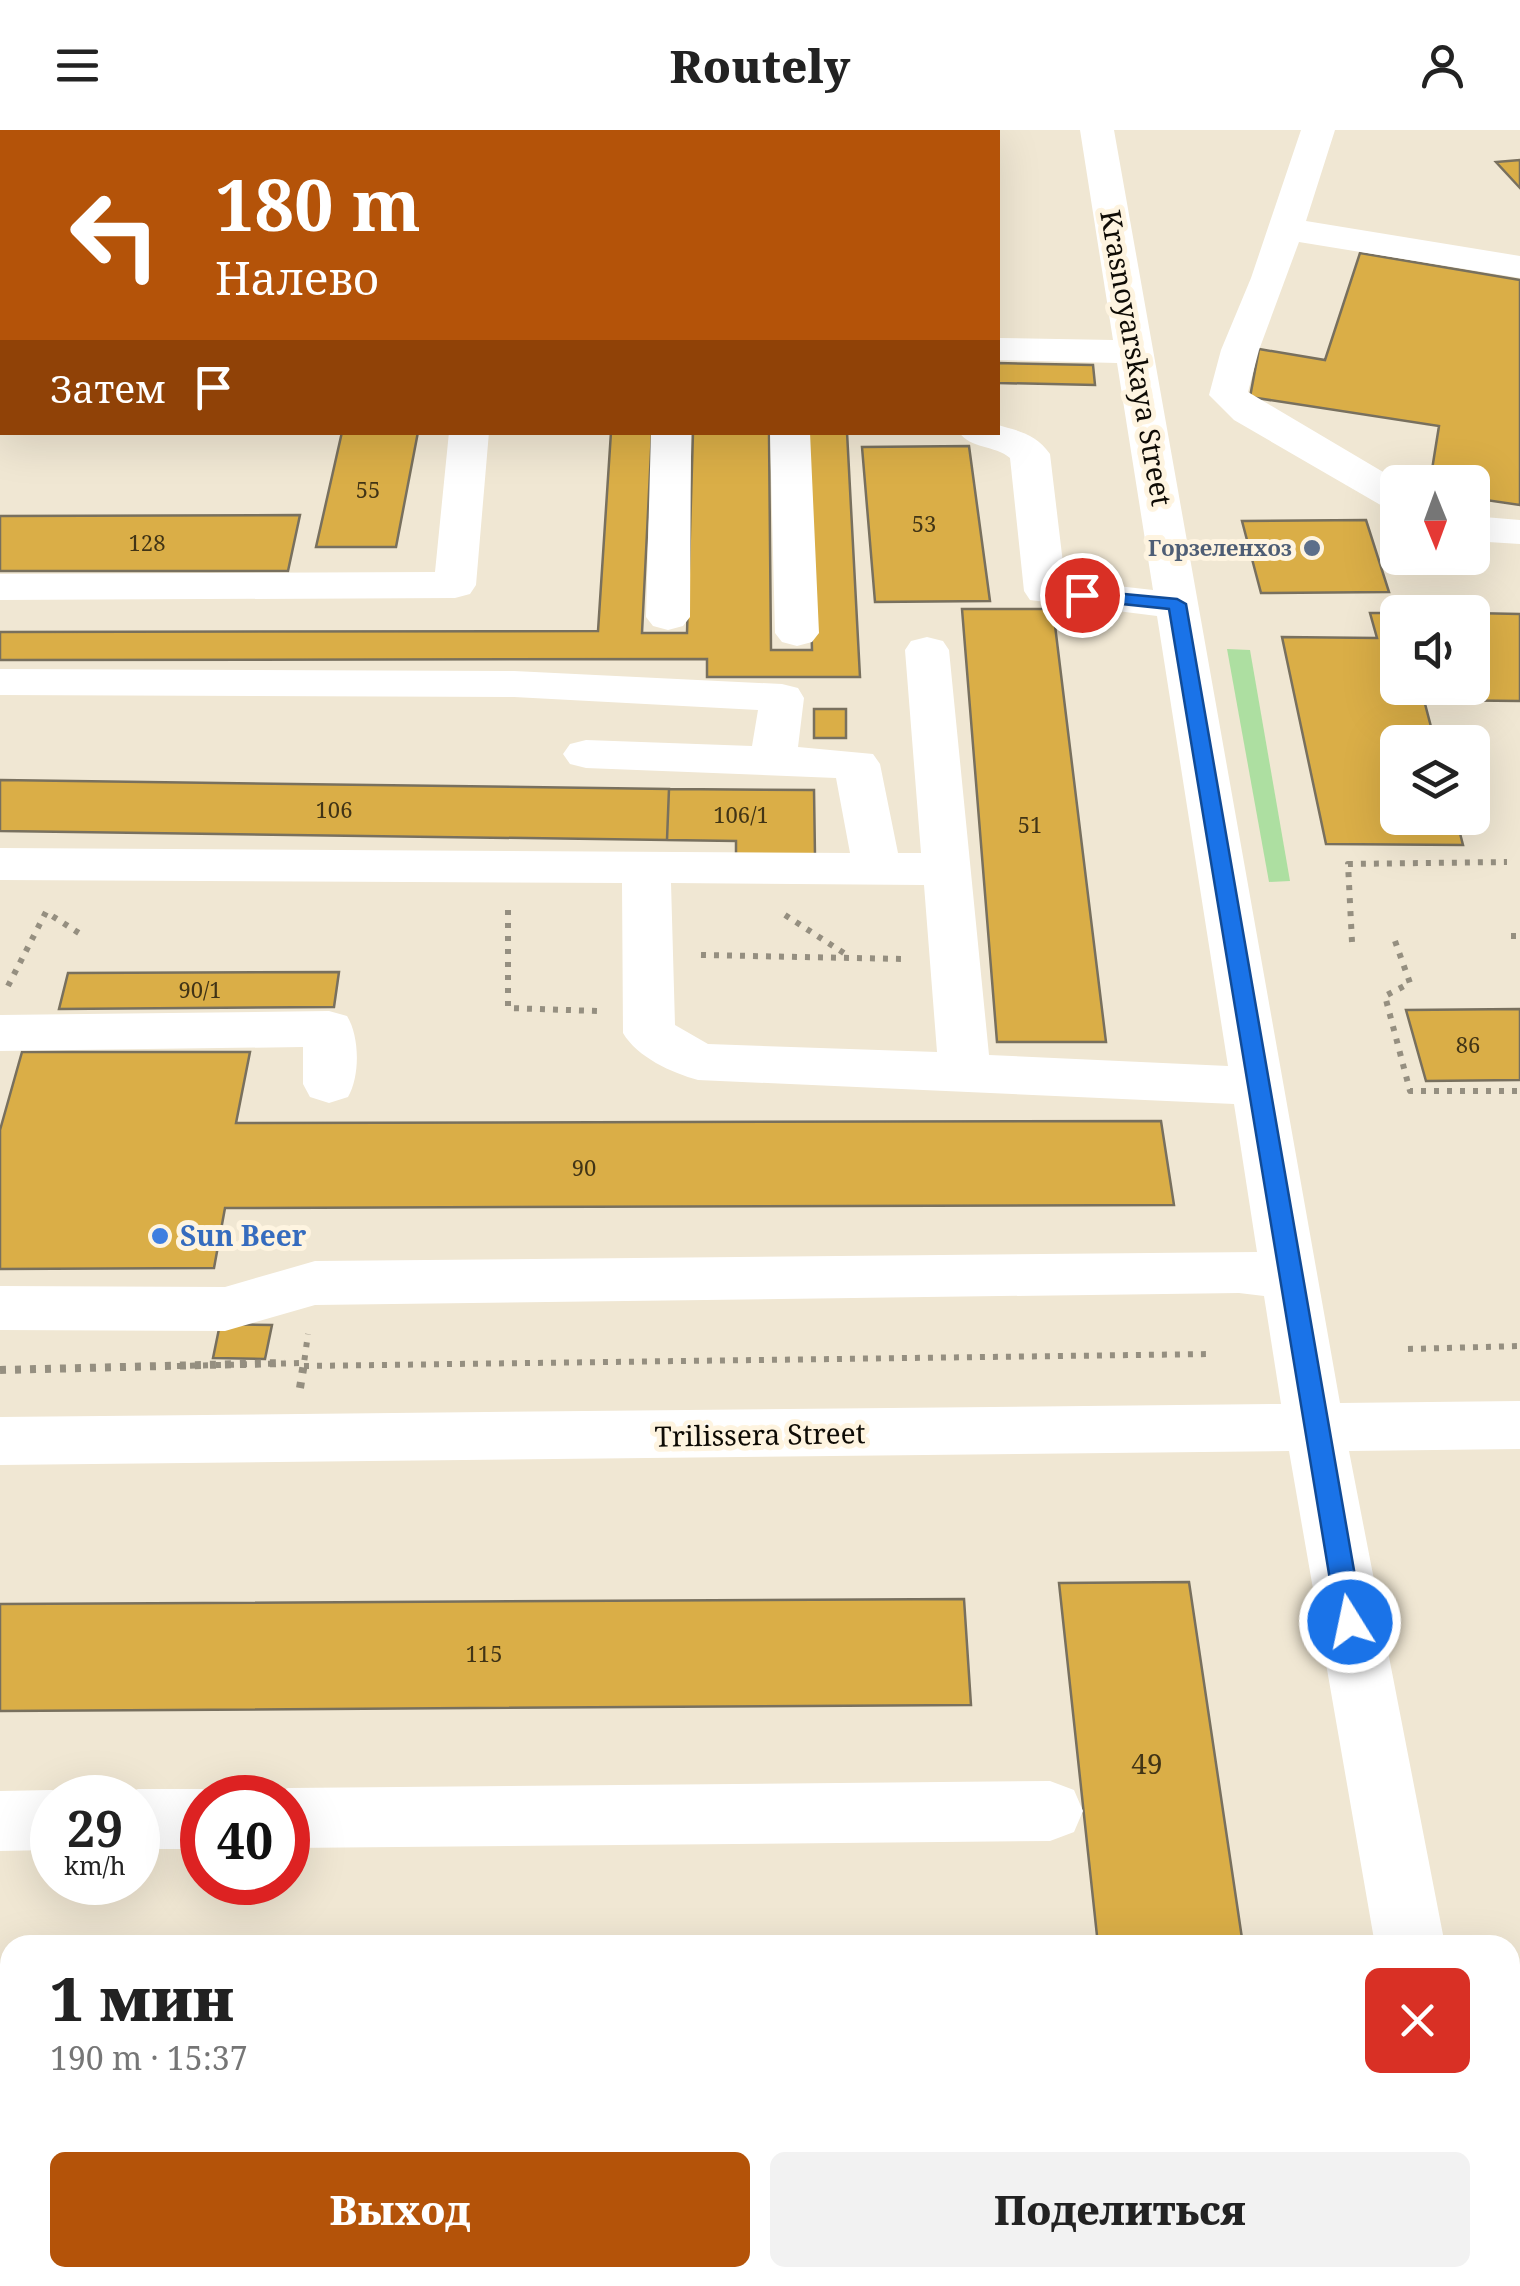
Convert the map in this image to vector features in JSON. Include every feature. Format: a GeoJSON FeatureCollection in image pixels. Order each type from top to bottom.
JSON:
{"type":"FeatureCollection","features":[{"type":"Feature","properties":{"kind":"street","name":"Krasnoyarskaya Street"},"geometry":{"type":"LineString","coordinates":[[1097,130],[1315,1429],[1408,1935]]}},
{"type":"Feature","properties":{"kind":"street"},"geometry":{"type":"LineString","coordinates":[[1318,130],[1255,318],[1239,347],[1228,394],[1248,412],[1380,488]]}},
{"type":"Feature","properties":{"kind":"street"},"geometry":{"type":"LineString","coordinates":[[1287,229],[1520,268]]}},
{"type":"Feature","properties":{"kind":"street"},"geometry":{"type":"LineString","coordinates":[[1000,316],[1133,334]]}},
{"type":"Feature","properties":{"kind":"street"},"geometry":{"type":"LineString","coordinates":[[1000,349],[1133,334]]}},
{"type":"Feature","properties":{"kind":"street"},"geometry":{"type":"LineString","coordinates":[[0,586],[455,585],[470,435]]}},
{"type":"Feature","properties":{"kind":"street"},"geometry":{"type":"LineString","coordinates":[[668,616],[672,435]]}},
{"type":"Feature","properties":{"kind":"street"},"geometry":{"type":"LineString","coordinates":[[790,435],[796,633]]}},
{"type":"Feature","properties":{"kind":"street"},"geometry":{"type":"LineString","coordinates":[[989,435],[1017,443],[1030,454],[1045,591],[1177,604]]}},
{"type":"Feature","properties":{"kind":"street"},"geometry":{"type":"LineString","coordinates":[[1490,530],[1520,532]]}},
{"type":"Feature","properties":{"kind":"street"},"geometry":{"type":"LineString","coordinates":[[927,650],[964,1072]]}},
{"type":"Feature","properties":{"kind":"street"},"geometry":{"type":"LineString","coordinates":[[0,682],[514,684],[782,698],[773,761]]}},
{"type":"Feature","properties":{"kind":"street"},"geometry":{"type":"LineString","coordinates":[[586,754],[857,764],[877,869]]}},
{"type":"Feature","properties":{"kind":"street"},"geometry":{"type":"LineString","coordinates":[[0,864],[947,869]]}},
{"type":"Feature","properties":{"kind":"street"},"geometry":{"type":"LineString","coordinates":[[646,868],[649,1033],[698,1062],[1258,1086]]}},
{"type":"Feature","properties":{"kind":"street"},"geometry":{"type":"LineString","coordinates":[[0,1033],[329,1029],[329,1084]]}},
{"type":"Feature","properties":{"kind":"street"},"geometry":{"type":"LineString","coordinates":[[0,1308],[225,1309],[315,1283],[1239,1272],[1289,1276]]}},
{"type":"Feature","properties":{"kind":"street","name":"Trilissera Street"},"geometry":{"type":"LineString","coordinates":[[0,1441],[1520,1425]]}},
{"type":"Feature","properties":{"kind":"street"},"geometry":{"type":"LineString","coordinates":[[310,1818],[1050,1811]]}},
{"type":"Feature","properties":{"kind":"street"},"geometry":{"type":"LineString","coordinates":[[0,1820],[30,1820]]}},
{"type":"Feature","properties":{"kind":"path"},"geometry":{"type":"LineString","coordinates":[[1352,942],[1348,864],[1508,862]]}},
{"type":"Feature","properties":{"kind":"path"},"geometry":{"type":"LineString","coordinates":[[508,866],[508,1008],[648,1014]]}},
{"type":"Feature","properties":{"kind":"path"},"geometry":{"type":"LineString","coordinates":[[0,1000],[46,912],[82,935]]}},
{"type":"Feature","properties":{"kind":"path"},"geometry":{"type":"LineString","coordinates":[[1511,936],[1520,936]]}},
{"type":"Feature","properties":{"kind":"path"},"geometry":{"type":"LineString","coordinates":[[1394,941],[1410,983],[1385,996],[1410,1090],[1520,1091]]}},
{"type":"Feature","properties":{"kind":"path"},"geometry":{"type":"LineString","coordinates":[[648,954],[955,960]]}},
{"type":"Feature","properties":{"kind":"path"},"geometry":{"type":"LineString","coordinates":[[1408,1349],[1520,1346]]}},
{"type":"Feature","properties":{"kind":"path"},"geometry":{"type":"LineString","coordinates":[[0,1370],[1212,1354]]}},
{"type":"Feature","properties":{"kind":"path"},"geometry":{"type":"LineString","coordinates":[[292,1439],[304,1363]]}},
{"type":"Feature","properties":{"kind":"green space"},"geometry":{"type":"Polygon","coordinates":[[[1227,649],[1250,650],[1290,881],[1269,882],[1227,649]]]}},
{"type":"Feature","properties":{"kind":"building"},"geometry":{"type":"Polygon","coordinates":[[[1520,160],[1520,188],[1496,162],[1520,160]]]}},
{"type":"Feature","properties":{"kind":"building"},"geometry":{"type":"Polygon","coordinates":[[[1360,253],[1520,280],[1520,505],[1490,501],[1490,465],[1433,465],[1439,426],[1250,397],[1259,349],[1325,360],[1360,253]]]}},
{"type":"Feature","properties":{"kind":"building"},"geometry":{"type":"Polygon","coordinates":[[[1000,363],[1093,365],[1095,385],[1000,383],[1000,363]]]}},
{"type":"Feature","properties":{"kind":"building"},"geometry":{"type":"Polygon","coordinates":[[[341,435],[417,435],[396,547],[316,547],[341,435]]]}},
{"type":"Feature","properties":{"kind":"building"},"geometry":{"type":"Polygon","coordinates":[[[611,435],[652,435],[642,633],[687,633],[693,435],[769,435],[771,650],[812,650],[806,435],[847,435],[860,677],[707,677],[707,659],[0,660],[0,632],[598,631],[611,435]]]}},
{"type":"Feature","properties":{"kind":"building"},"geometry":{"type":"Polygon","coordinates":[[[969,446],[990,601],[875,602],[862,447],[969,446]]]}},
{"type":"Feature","properties":{"kind":"building"},"geometry":{"type":"Polygon","coordinates":[[[300,515],[288,571],[0,571],[0,516],[300,515]]]}},
{"type":"Feature","properties":{"kind":"building","name":"Горзеленхоз"},"geometry":{"type":"Polygon","coordinates":[[[1366,520],[1380,575],[1384,575],[1389,592],[1261,593],[1242,521],[1366,520]]]}},
{"type":"Feature","properties":{"kind":"building"},"geometry":{"type":"Polygon","coordinates":[[[962,609],[1053,609],[1106,1042],[997,1042],[962,609]]]}},
{"type":"Feature","properties":{"kind":"building"},"geometry":{"type":"Polygon","coordinates":[[[1370,613],[1380,613],[1380,705],[1425,705],[1431,725],[1380,725],[1380,835],[1460,835],[1463,845],[1326,844],[1282,637],[1377,638],[1370,613]]]}},
{"type":"Feature","properties":{"kind":"building"},"geometry":{"type":"Polygon","coordinates":[[[1490,613],[1520,614],[1520,701],[1490,701],[1490,613]]]}},
{"type":"Feature","properties":{"kind":"building"},"geometry":{"type":"Polygon","coordinates":[[[814,709],[846,709],[846,738],[814,738],[814,709]]]}},
{"type":"Feature","properties":{"kind":"building"},"geometry":{"type":"Polygon","coordinates":[[[0,780],[669,789],[667,840],[0,831],[0,780]]]}},
{"type":"Feature","properties":{"kind":"building"},"geometry":{"type":"Polygon","coordinates":[[[669,789],[814,790],[815,856],[736,856],[736,841],[667,840],[669,789]]]}},
{"type":"Feature","properties":{"kind":"building"},"geometry":{"type":"Polygon","coordinates":[[[339,972],[334,1007],[59,1009],[68,973],[339,972]]]}},
{"type":"Feature","properties":{"kind":"building"},"geometry":{"type":"Polygon","coordinates":[[[1520,1009],[1520,1080],[1426,1081],[1406,1010],[1520,1009]]]}},
{"type":"Feature","properties":{"kind":"building"},"geometry":{"type":"Polygon","coordinates":[[[22,1052],[250,1052],[236,1123],[1161,1121],[1174,1205],[225,1208],[214,1268],[0,1269],[0,1130],[22,1052]]]}},
{"type":"Feature","properties":{"kind":"building"},"geometry":{"type":"Polygon","coordinates":[[[220,1324],[272,1325],[265,1359],[213,1358],[220,1324]]]}},
{"type":"Feature","properties":{"kind":"building"},"geometry":{"type":"Polygon","coordinates":[[[1189,1582],[1242,1935],[1097,1935],[1059,1583],[1189,1582]]]}},
{"type":"Feature","properties":{"kind":"building"},"geometry":{"type":"Polygon","coordinates":[[[964,1599],[971,1705],[0,1711],[0,1604],[964,1599]]]}},
{"type":"Feature","properties":{"kind":"place","name":"Горзеленхоз"},"geometry":{"type":"Point","coordinates":[1312,548]}},
{"type":"Feature","properties":{"kind":"place","name":"Sun Beer"},"geometry":{"type":"Point","coordinates":[160,1236]}},
{"type":"Feature","properties":{"kind":"route"},"geometry":{"type":"LineString","coordinates":[[1082,595],[1177,604],[1350,1622]]}}]}
